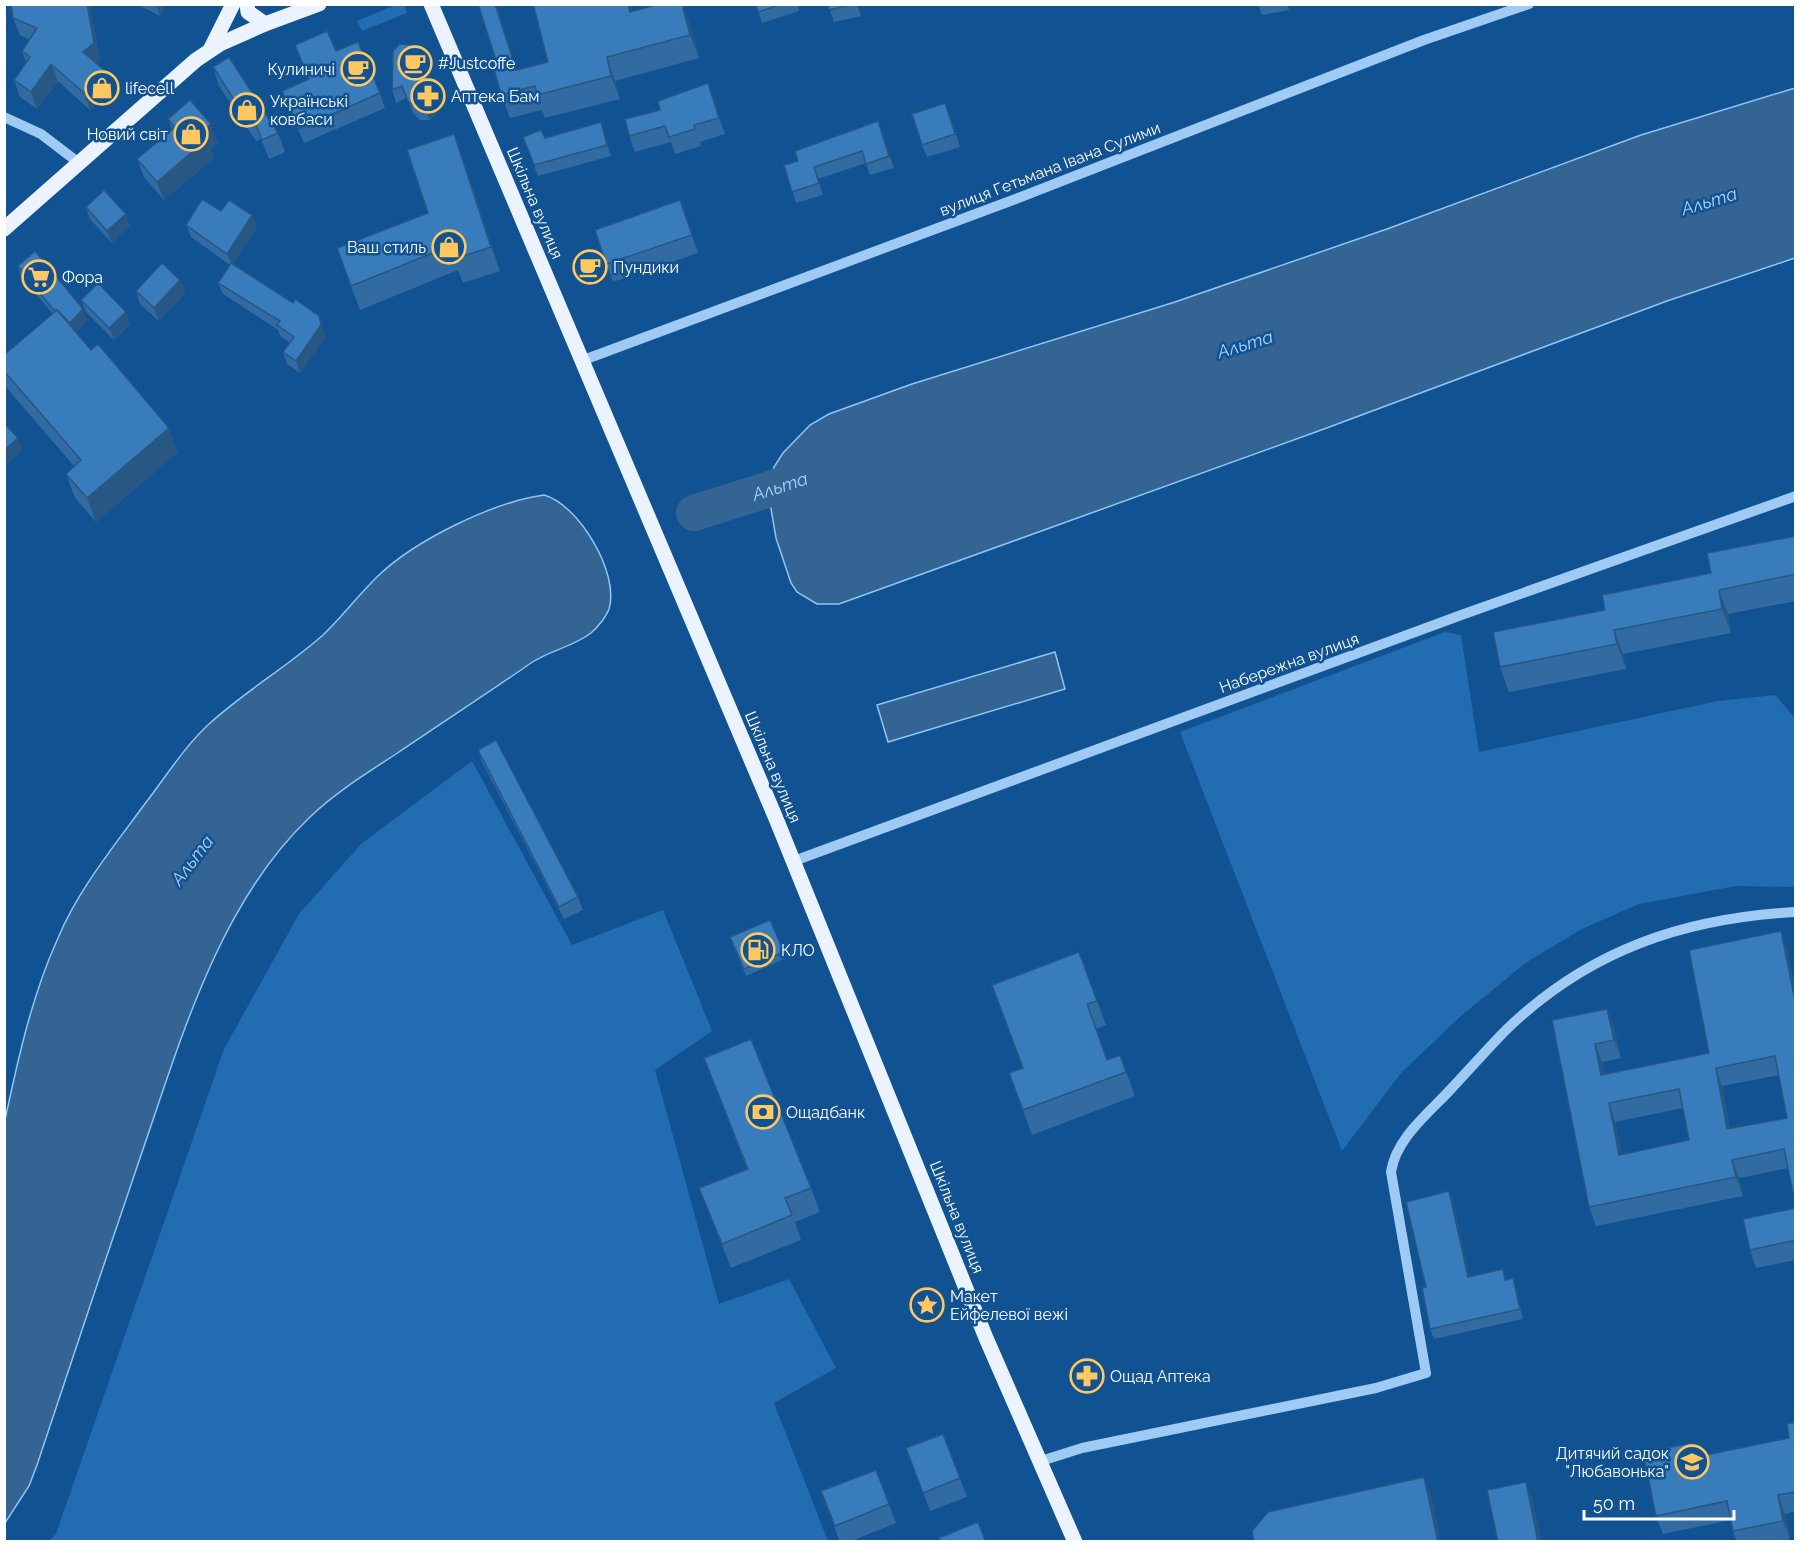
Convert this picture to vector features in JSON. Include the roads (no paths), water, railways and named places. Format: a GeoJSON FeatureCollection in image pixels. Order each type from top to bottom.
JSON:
{"type":"FeatureCollection","features":[{"type":"Feature","properties":{"kind":"main road"},"geometry":{"type":"LineString","coordinates":[[210,50],[233,4]]}},
{"type":"Feature","properties":{"kind":"main road"},"geometry":{"type":"LineString","coordinates":[[247,4],[248,12],[265,24]]}},
{"type":"Feature","properties":{"kind":"main road"},"geometry":{"type":"LineString","coordinates":[[4,229],[172,80],[210,50],[265,24],[319,4]]}},
{"type":"Feature","properties":{"kind":"main road","name":"Шкільна вулиця"},"geometry":{"type":"LineString","coordinates":[[431,5],[794,861],[986,1338],[1075,1542]]}},
{"type":"Feature","properties":{"kind":"street","name":"вулиця Гетьмана Івана Сулими"},"geometry":{"type":"LineString","coordinates":[[581,360],[1024,195],[1424,40],[1529,4]]}},
{"type":"Feature","properties":{"kind":"street"},"geometry":{"type":"LineString","coordinates":[[4,117],[41,134],[79,163]]}},
{"type":"Feature","properties":{"kind":"street","name":"Набережна вулиця"},"geometry":{"type":"LineString","coordinates":[[794,861],[1475,610],[1796,496]]}},
{"type":"Feature","properties":{"kind":"street"},"geometry":{"type":"LineString","coordinates":[[1041,1461],[1082,1448],[1376,1388],[1426,1373],[1391,1172],[1398,1149],[1508,1029],[1536,1004],[1590,968],[1618,953],[1684,927],[1759,914],[1796,912]]}},
{"type":"Feature","properties":{"kind":"water"},"geometry":{"type":"Polygon","coordinates":[[[1795,88],[1795,258],[1667,301],[1324,429],[839,604],[817,604],[797,592],[791,583],[776,538],[768,491],[774,467],[783,453],[810,425],[829,414],[912,384],[1175,302],[1387,229],[1641,135],[1795,88]]]}},
{"type":"Feature","properties":{"kind":"water"},"geometry":{"type":"Polygon","coordinates":[[[544,495],[557,501],[570,512],[593,542],[608,577],[611,594],[608,612],[596,628],[584,638],[531,663],[331,799],[310,817],[278,852],[250,892],[204,979],[169,1072],[37,1465],[29,1486],[5,1523],[5,1120],[33,1005],[66,920],[109,852],[183,753],[209,724],[323,635],[379,575],[413,549],[456,524],[479,514],[544,495]]]}},
{"type":"Feature","properties":{"kind":"water"},"geometry":{"type":"Polygon","coordinates":[[[1055,652],[1065,689],[888,742],[877,705],[1055,652]]]}},
{"type":"Feature","properties":{"kind":"waterway","name":"Альта"},"geometry":{"type":"LineString","coordinates":[[694,513],[817,474]]}},
{"type":"Feature","properties":{"kind":"place","name":"#Justcoffe"},"geometry":{"type":"Point","coordinates":[415,63]}},
{"type":"Feature","properties":{"kind":"place","name":"Кулиничі"},"geometry":{"type":"Point","coordinates":[358,69]}},
{"type":"Feature","properties":{"kind":"place","name":"lifecell"},"geometry":{"type":"Point","coordinates":[102,88]}},
{"type":"Feature","properties":{"kind":"place","name":"Аптека Бам"},"geometry":{"type":"Point","coordinates":[428,96]}},
{"type":"Feature","properties":{"kind":"place","name":"Українські ковбаси"},"geometry":{"type":"Point","coordinates":[247,110]}},
{"type":"Feature","properties":{"kind":"place","name":"Новий світ"},"geometry":{"type":"Point","coordinates":[191,134]}},
{"type":"Feature","properties":{"kind":"place","name":"Ваш стиль"},"geometry":{"type":"Point","coordinates":[449,247]}},
{"type":"Feature","properties":{"kind":"place","name":"Пундики"},"geometry":{"type":"Point","coordinates":[590,267]}},
{"type":"Feature","properties":{"kind":"place","name":"Фора"},"geometry":{"type":"Point","coordinates":[39,277]}},
{"type":"Feature","properties":{"kind":"place","name":"КЛО"},"geometry":{"type":"Point","coordinates":[758,950]}},
{"type":"Feature","properties":{"kind":"place","name":"Ощадбанк"},"geometry":{"type":"Point","coordinates":[763,1112]}},
{"type":"Feature","properties":{"kind":"place","name":"Макет Ейфелевої вежі"},"geometry":{"type":"Point","coordinates":[927,1305]}},
{"type":"Feature","properties":{"kind":"place","name":"Ощад Аптека"},"geometry":{"type":"Point","coordinates":[1087,1376]}},
{"type":"Feature","properties":{"kind":"place","name":"Дитячий садок \"Любавонька\""},"geometry":{"type":"Point","coordinates":[1692,1462]}}]}
